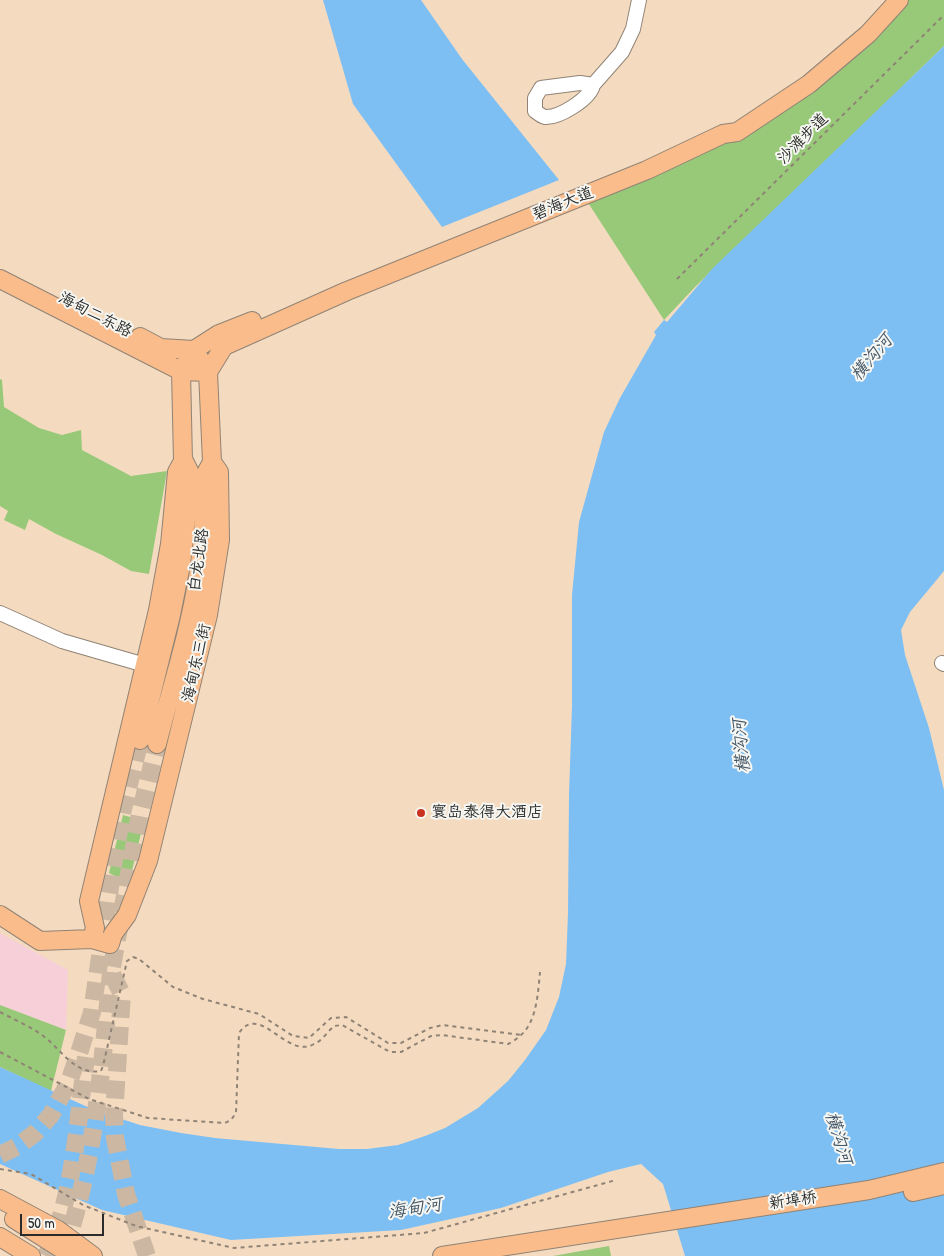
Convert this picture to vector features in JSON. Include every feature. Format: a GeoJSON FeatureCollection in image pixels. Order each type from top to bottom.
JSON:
{"type":"FeatureCollection","features":[{"type":"Feature","properties":{"kind":"main road","name":"碧海大道"},"geometry":{"type":"LineString","coordinates":[[194,350],[219,334],[645,164],[709,135],[754,110],[804,77],[890,0]]}},
{"type":"Feature","properties":{"kind":"main road","name":"碧海大道"},"geometry":{"type":"LineString","coordinates":[[208,372],[224,346],[347,291],[685,154],[723,134],[737,132],[809,84],[868,34],[899,0]]}},
{"type":"Feature","properties":{"kind":"main road","name":"海甸二东路"},"geometry":{"type":"LineString","coordinates":[[0,266],[161,348],[194,350]]}},
{"type":"Feature","properties":{"kind":"main road","name":"海甸二东路"},"geometry":{"type":"LineString","coordinates":[[0,279],[181,371]]}},
{"type":"Feature","properties":{"kind":"main road"},"geometry":{"type":"LineString","coordinates":[[93,934],[89,901],[164,579],[177,472],[183,461],[181,371],[194,350],[208,372]]}},
{"type":"Feature","properties":{"kind":"main road"},"geometry":{"type":"LineString","coordinates":[[181,371],[208,372]]}},
{"type":"Feature","properties":{"kind":"main road","name":"海甸东三街"},"geometry":{"type":"LineString","coordinates":[[93,934],[111,939],[127,916],[148,861],[212,596],[220,535],[219,472],[212,462],[208,372]]}},
{"type":"Feature","properties":{"kind":"main road","name":"白龙北路"},"geometry":{"type":"LineString","coordinates":[[183,461],[190,472],[182,560],[149,742],[188,626],[198,578],[203,539],[207,471],[212,462]]}},
{"type":"Feature","properties":{"kind":"main road"},"geometry":{"type":"LineString","coordinates":[[0,904],[41,931],[93,934]]}},
{"type":"Feature","properties":{"kind":"main road"},"geometry":{"type":"LineString","coordinates":[[0,915],[40,941],[93,934]]}},
{"type":"Feature","properties":{"kind":"main road","name":"新埠桥"},"geometry":{"type":"LineString","coordinates":[[642,1230],[869,1190],[944,1172]]}},
{"type":"Feature","properties":{"kind":"main road","name":"新埠桥"},"geometry":{"type":"LineString","coordinates":[[642,1230],[873,1200],[944,1185]]}},
{"type":"Feature","properties":{"kind":"main road"},"geometry":{"type":"LineString","coordinates":[[0,1199],[58,1230],[94,1256]]}},
{"type":"Feature","properties":{"kind":"main road"},"geometry":{"type":"LineString","coordinates":[[0,1212],[73,1256]]}},
{"type":"Feature","properties":{"kind":"main road"},"geometry":{"type":"LineString","coordinates":[[442,1256],[642,1230]]}},
{"type":"Feature","properties":{"kind":"main road"},"geometry":{"type":"LineString","coordinates":[[502,1256],[642,1230]]}},
{"type":"Feature","properties":{"kind":"main road"},"geometry":{"type":"LineString","coordinates":[[0,1237],[32,1256]]}},
{"type":"Feature","properties":{"kind":"street"},"geometry":{"type":"LineString","coordinates":[[593,85],[622,52],[633,29],[639,0]]}},
{"type":"Feature","properties":{"kind":"street"},"geometry":{"type":"LineString","coordinates":[[0,613],[62,640],[145,666]]}},
{"type":"Feature","properties":{"kind":"path","name":"沙滩步道"},"geometry":{"type":"LineString","coordinates":[[677,279],[944,15]]}},
{"type":"Feature","properties":{"kind":"path"},"geometry":{"type":"LineString","coordinates":[[0,1012],[39,1033],[72,1064],[95,1072],[100,1071],[103,1066],[127,961],[133,956],[173,987],[203,999],[259,1014],[293,1036],[309,1038],[331,1018],[346,1017],[388,1043],[401,1043],[430,1028],[443,1025],[522,1035]]}},
{"type":"Feature","properties":{"kind":"path"},"geometry":{"type":"LineString","coordinates":[[0,1052],[90,1099],[148,1118],[225,1123],[231,1120],[236,1113],[239,1033],[244,1025],[252,1022],[263,1026],[290,1043],[302,1046],[314,1045],[334,1026],[342,1025],[390,1052],[401,1052],[432,1036],[442,1035],[508,1044],[522,1035],[530,1023],[537,999],[540,972]]}},
{"type":"Feature","properties":{"kind":"path"},"geometry":{"type":"LineString","coordinates":[[0,1169],[31,1174],[83,1205],[136,1226],[234,1248],[424,1233],[616,1180]]}},
{"type":"Feature","properties":{"kind":"shaded area"},"geometry":{"type":"Polygon","coordinates":[[[0,933],[68,970],[66,1030],[0,1005],[0,933]]]}},
{"type":"Feature","properties":{"kind":"green space"},"geometry":{"type":"Polygon","coordinates":[[[899,0],[944,0],[944,46],[696,286],[664,320],[583,195],[737,132],[899,0]]]}},
{"type":"Feature","properties":{"kind":"green space"},"geometry":{"type":"Polygon","coordinates":[[[0,379],[2,380],[4,407],[39,428],[62,435],[81,430],[82,450],[131,476],[167,471],[149,574],[131,571],[29,519],[25,530],[4,520],[8,511],[0,506],[0,379]]]}},
{"type":"Feature","properties":{"kind":"green space"},"geometry":{"type":"Polygon","coordinates":[[[123,815],[144,821],[129,883],[109,873],[123,815]]]}},
{"type":"Feature","properties":{"kind":"green space"},"geometry":{"type":"Polygon","coordinates":[[[0,1005],[66,1030],[51,1091],[0,1067],[0,1005]]]}},
{"type":"Feature","properties":{"kind":"green space"},"geometry":{"type":"Polygon","coordinates":[[[609,1246],[611,1256],[553,1256],[609,1246]]]}},
{"type":"Feature","properties":{"kind":"water"},"geometry":{"type":"Polygon","coordinates":[[[323,0],[421,0],[462,59],[559,180],[442,227],[353,104],[323,0]]]}},
{"type":"Feature","properties":{"kind":"water"},"geometry":{"type":"Polygon","coordinates":[[[944,46],[944,571],[910,612],[901,630],[905,655],[929,728],[944,790],[944,1256],[685,1256],[663,1184],[641,1164],[608,1172],[501,1208],[401,1230],[231,1240],[102,1210],[0,1164],[0,1067],[94,1110],[140,1125],[215,1138],[339,1149],[367,1149],[398,1145],[445,1128],[478,1108],[508,1081],[546,1030],[559,997],[566,964],[572,705],[572,595],[579,522],[604,432],[620,398],[656,335],[654,332],[664,320],[667,322],[712,269],[944,46]]]}},
{"type":"Feature","properties":{"kind":"tunnel"},"geometry":{"type":"LineString","coordinates":[[0,1155],[18,1146],[35,1133],[51,1115],[69,1082],[80,1050],[92,1012],[115,853],[123,809],[140,740]]}},
{"type":"Feature","properties":{"kind":"tunnel"},"geometry":{"type":"LineString","coordinates":[[147,1256],[126,1194],[115,1138],[114,1115],[122,994],[111,972],[140,814],[157,744]]}},
{"type":"Feature","properties":{"kind":"tunnel"},"geometry":{"type":"LineString","coordinates":[[64,1251],[83,1183],[96,1113],[111,972]]}},
{"type":"Feature","properties":{"kind":"tunnel"},"geometry":{"type":"LineString","coordinates":[[46,1256],[56,1232],[69,1183],[74,1158],[86,1057]]}},
{"type":"Feature","properties":{"kind":"place","name":"寰岛泰得大酒店"},"geometry":{"type":"Point","coordinates":[421,813]}},
{"type":"Feature","properties":{"kind":"water label","name":"横沟河"},"geometry":{"type":"Point","coordinates":[872,358]}},
{"type":"Feature","properties":{"kind":"water label","name":"横沟河"},"geometry":{"type":"Point","coordinates":[742,746]}},
{"type":"Feature","properties":{"kind":"water label","name":"横沟河"},"geometry":{"type":"Point","coordinates":[838,1138]}},
{"type":"Feature","properties":{"kind":"water label","name":"海甸河"},"geometry":{"type":"Point","coordinates":[415,1209]}}]}
